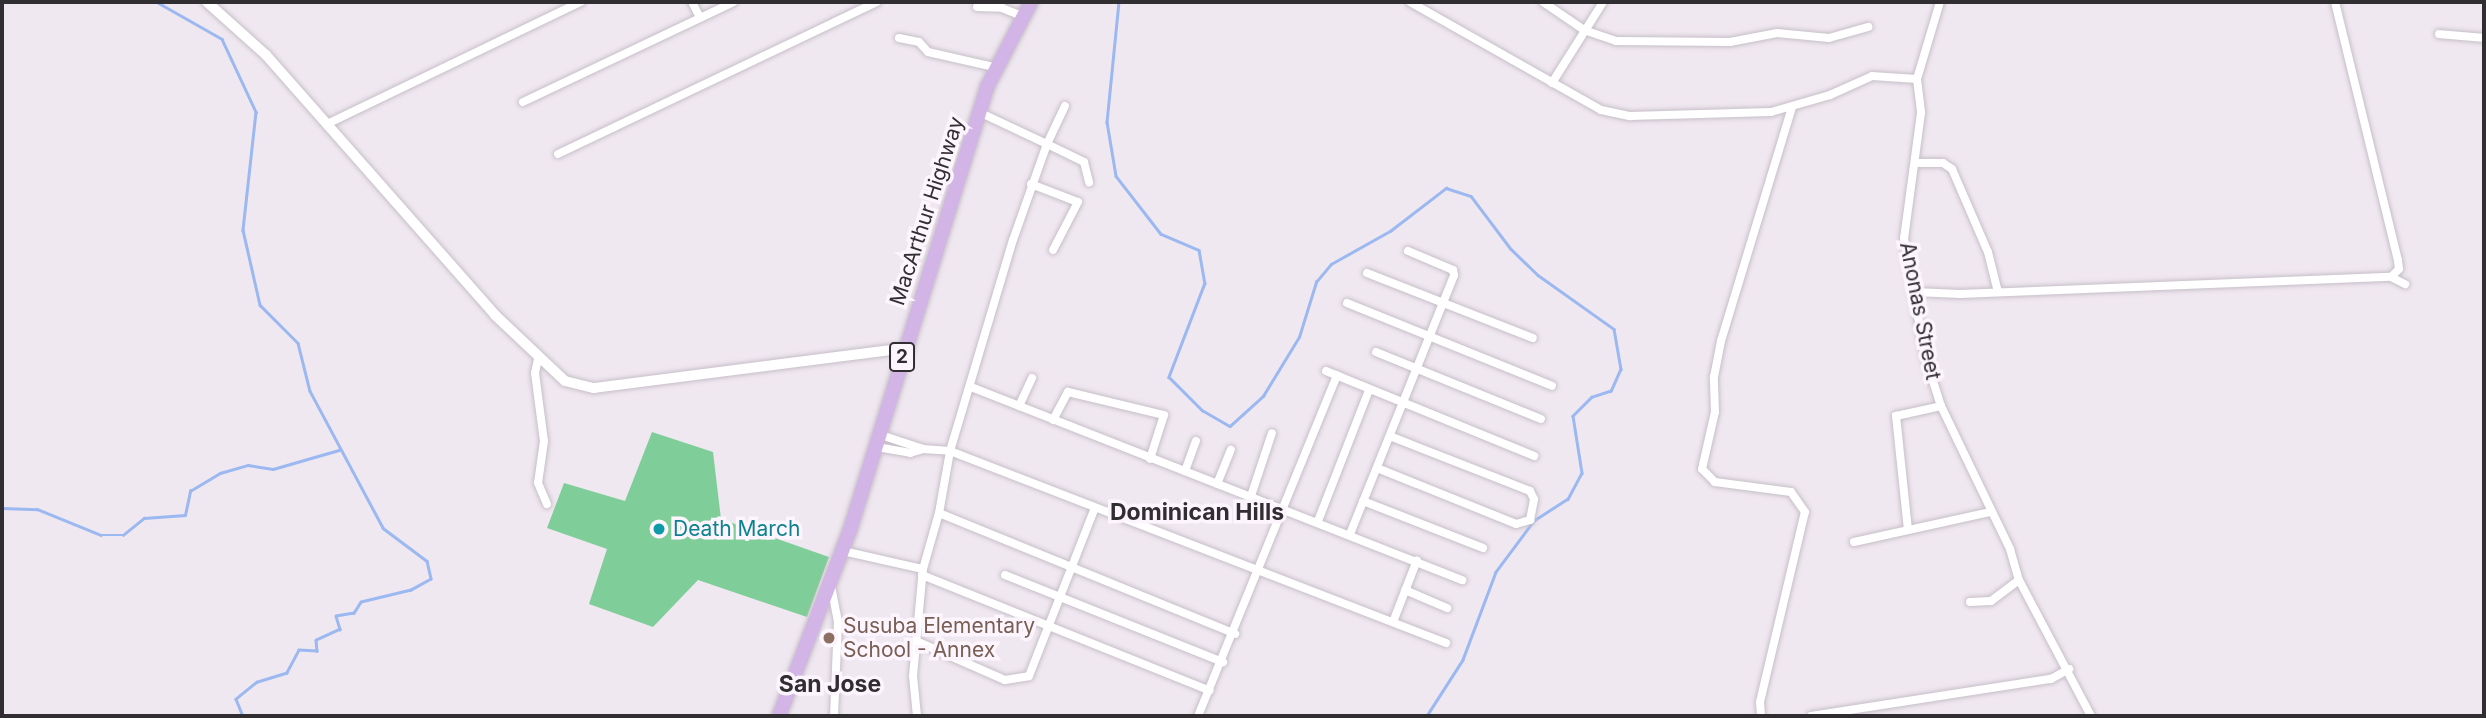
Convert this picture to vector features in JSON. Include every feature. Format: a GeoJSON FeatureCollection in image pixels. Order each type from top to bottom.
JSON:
{"type":"FeatureCollection","features":[{"type":"Feature","properties":{"kind":"highway","name":"MacArthur Highway"},"geometry":{"type":"LineString","coordinates":[[779,716],[843,551],[994,67],[1025,7]]}},
{"type":"Feature","properties":{"kind":"street"},"geometry":{"type":"LineString","coordinates":[[207,2],[266,55],[538,359],[565,381],[594,388],[905,348]]}},
{"type":"Feature","properties":{"kind":"street"},"geometry":{"type":"LineString","coordinates":[[327,124],[580,2]]}},
{"type":"Feature","properties":{"kind":"street"},"geometry":{"type":"LineString","coordinates":[[692,2],[700,18]]}},
{"type":"Feature","properties":{"kind":"street"},"geometry":{"type":"LineString","coordinates":[[523,102],[734,2]]}},
{"type":"Feature","properties":{"kind":"street"},"geometry":{"type":"LineString","coordinates":[[558,154],[877,2]]}},
{"type":"Feature","properties":{"kind":"street"},"geometry":{"type":"LineString","coordinates":[[1410,2],[1601,110],[1630,116],[1792,108],[1872,76],[1917,79],[1940,2]]}},
{"type":"Feature","properties":{"kind":"street"},"geometry":{"type":"LineString","coordinates":[[1543,2],[1584,30],[1616,41],[1730,43],[1777,33],[1829,37],[1868,27]]}},
{"type":"Feature","properties":{"kind":"street"},"geometry":{"type":"LineString","coordinates":[[1552,83],[1603,2]]}},
{"type":"Feature","properties":{"kind":"street"},"geometry":{"type":"LineString","coordinates":[[2335,2],[2398,260],[2399,269],[2391,277]]}},
{"type":"Feature","properties":{"kind":"street"},"geometry":{"type":"LineString","coordinates":[[977,7],[1025,7]]}},
{"type":"Feature","properties":{"kind":"street"},"geometry":{"type":"LineString","coordinates":[[2439,34],[2484,38]]}},
{"type":"Feature","properties":{"kind":"street"},"geometry":{"type":"LineString","coordinates":[[900,38],[919,42],[928,52],[994,67]]}},
{"type":"Feature","properties":{"kind":"street","name":"Anonas Street"},"geometry":{"type":"LineString","coordinates":[[1917,79],[1921,113],[1904,238],[1925,356],[1941,406],[1991,512],[2019,580],[2091,716]]}},
{"type":"Feature","properties":{"kind":"street"},"geometry":{"type":"LineString","coordinates":[[916,716],[916,641],[922,572],[939,513],[950,451],[1031,184],[1065,106]]}},
{"type":"Feature","properties":{"kind":"street"},"geometry":{"type":"LineString","coordinates":[[1761,716],[1760,702],[1805,512],[1791,492],[1715,482],[1702,469],[1715,412],[1714,377],[1721,341],[1792,108]]}},
{"type":"Feature","properties":{"kind":"street"},"geometry":{"type":"LineString","coordinates":[[981,113],[1084,162],[1089,182]]}},
{"type":"Feature","properties":{"kind":"street"},"geometry":{"type":"LineString","coordinates":[[1914,163],[1943,163],[1952,169],[1988,252],[1998,292]]}},
{"type":"Feature","properties":{"kind":"street"},"geometry":{"type":"LineString","coordinates":[[1031,184],[1078,202],[1053,250]]}},
{"type":"Feature","properties":{"kind":"street"},"geometry":{"type":"LineString","coordinates":[[1350,534],[1405,402],[1453,270],[1408,251]]}},
{"type":"Feature","properties":{"kind":"street"},"geometry":{"type":"LineString","coordinates":[[1367,273],[1533,338]]}},
{"type":"Feature","properties":{"kind":"street"},"geometry":{"type":"LineString","coordinates":[[1915,292],[1998,292],[2391,277],[2405,284]]}},
{"type":"Feature","properties":{"kind":"street"},"geometry":{"type":"LineString","coordinates":[[1348,303],[1552,386]]}},
{"type":"Feature","properties":{"kind":"street"},"geometry":{"type":"LineString","coordinates":[[1376,352],[1541,419]]}},
{"type":"Feature","properties":{"kind":"street"},"geometry":{"type":"LineString","coordinates":[[538,359],[535,373],[544,441],[538,483],[547,504]]}},
{"type":"Feature","properties":{"kind":"street"},"geometry":{"type":"LineString","coordinates":[[1326,371],[1534,456]]}},
{"type":"Feature","properties":{"kind":"street"},"geometry":{"type":"LineString","coordinates":[[1198,716],[1235,634],[1337,375]]}},
{"type":"Feature","properties":{"kind":"street"},"geometry":{"type":"LineString","coordinates":[[1019,406],[1031,378]]}},
{"type":"Feature","properties":{"kind":"street"},"geometry":{"type":"LineString","coordinates":[[971,387],[1150,459],[1318,521],[1462,580]]}},
{"type":"Feature","properties":{"kind":"street"},"geometry":{"type":"LineString","coordinates":[[1318,521],[1369,390]]}},
{"type":"Feature","properties":{"kind":"street"},"geometry":{"type":"LineString","coordinates":[[1053,420],[1069,392],[1164,415],[1150,459]]}},
{"type":"Feature","properties":{"kind":"street"},"geometry":{"type":"LineString","coordinates":[[1908,530],[1896,416],[1941,406]]}},
{"type":"Feature","properties":{"kind":"street"},"geometry":{"type":"LineString","coordinates":[[1251,496],[1272,433]]}},
{"type":"Feature","properties":{"kind":"street"},"geometry":{"type":"LineString","coordinates":[[1377,468],[1517,524],[1530,520],[1534,499],[1530,491],[1390,436]]}},
{"type":"Feature","properties":{"kind":"street"},"geometry":{"type":"LineString","coordinates":[[879,441],[909,453],[923,449],[950,451],[1446,643]]}},
{"type":"Feature","properties":{"kind":"street"},"geometry":{"type":"LineString","coordinates":[[1185,471],[1196,441]]}},
{"type":"Feature","properties":{"kind":"street"},"geometry":{"type":"LineString","coordinates":[[1217,484],[1231,450]]}},
{"type":"Feature","properties":{"kind":"street"},"geometry":{"type":"LineString","coordinates":[[1363,501],[1483,548]]}},
{"type":"Feature","properties":{"kind":"street"},"geometry":{"type":"LineString","coordinates":[[916,641],[1005,680],[1018,681],[1032,673],[1074,570],[1095,508]]}},
{"type":"Feature","properties":{"kind":"street"},"geometry":{"type":"LineString","coordinates":[[1854,542],[1991,512]]}},
{"type":"Feature","properties":{"kind":"street"},"geometry":{"type":"LineString","coordinates":[[939,513],[1235,634]]}},
{"type":"Feature","properties":{"kind":"street"},"geometry":{"type":"LineString","coordinates":[[843,551],[922,572],[1049,628],[1210,691]]}},
{"type":"Feature","properties":{"kind":"street"},"geometry":{"type":"LineString","coordinates":[[1393,622],[1417,560]]}},
{"type":"Feature","properties":{"kind":"street"},"geometry":{"type":"LineString","coordinates":[[1004,575],[1223,662]]}},
{"type":"Feature","properties":{"kind":"street"},"geometry":{"type":"LineString","coordinates":[[1970,602],[1992,601],[2019,580]]}},
{"type":"Feature","properties":{"kind":"street"},"geometry":{"type":"LineString","coordinates":[[831,586],[838,621],[834,716]]}},
{"type":"Feature","properties":{"kind":"street"},"geometry":{"type":"LineString","coordinates":[[1405,590],[1447,608]]}},
{"type":"Feature","properties":{"kind":"street"},"geometry":{"type":"LineString","coordinates":[[1811,716],[2051,678],[2068,669]]}},
{"type":"Feature","properties":{"kind":"green space"},"geometry":{"type":"Polygon","coordinates":[[[652,432],[713,452],[721,519],[829,557],[807,617],[698,580],[653,627],[589,604],[607,549],[547,528],[564,483],[625,501],[652,432]]]}},
{"type":"Feature","properties":{"kind":"waterway"},"geometry":{"type":"LineString","coordinates":[[157,2],[222,39],[256,112],[243,230],[260,305],[298,343],[310,391],[383,528],[427,561],[431,579],[411,590],[361,602],[354,613],[336,616],[340,629],[316,640],[317,651],[299,650],[287,673],[257,682],[236,699],[243,716]]}},
{"type":"Feature","properties":{"kind":"waterway"},"geometry":{"type":"LineString","coordinates":[[1119,2],[1107,122],[1116,176],[1161,234],[1199,250],[1205,283],[1169,377],[1202,410],[1230,426],[1263,396],[1299,337],[1316,282],[1331,264],[1390,231],[1446,188],[1471,196],[1511,249],[1538,275],[1614,329],[1621,369],[1611,391],[1592,397],[1573,416],[1582,473],[1568,499],[1534,521],[1496,572],[1463,660],[1427,716]]}},
{"type":"Feature","properties":{"kind":"waterway"},"geometry":{"type":"LineString","coordinates":[[2,508],[37,509],[101,535],[123,535],[144,518],[185,515],[190,491],[220,473],[248,465],[273,469],[339,450]]}},
{"type":"Feature","properties":{"kind":"place","name":"Death March"},"geometry":{"type":"Point","coordinates":[659,529]}},
{"type":"Feature","properties":{"kind":"place","name":"Susuba Elementary School - Annex"},"geometry":{"type":"Point","coordinates":[829,638]}},
{"type":"Feature","properties":{"kind":"district","name":"Dominican Hills"},"geometry":{"type":"Point","coordinates":[1197,512]}},
{"type":"Feature","properties":{"kind":"district","name":"San Jose"},"geometry":{"type":"Point","coordinates":[830,684]}}]}
